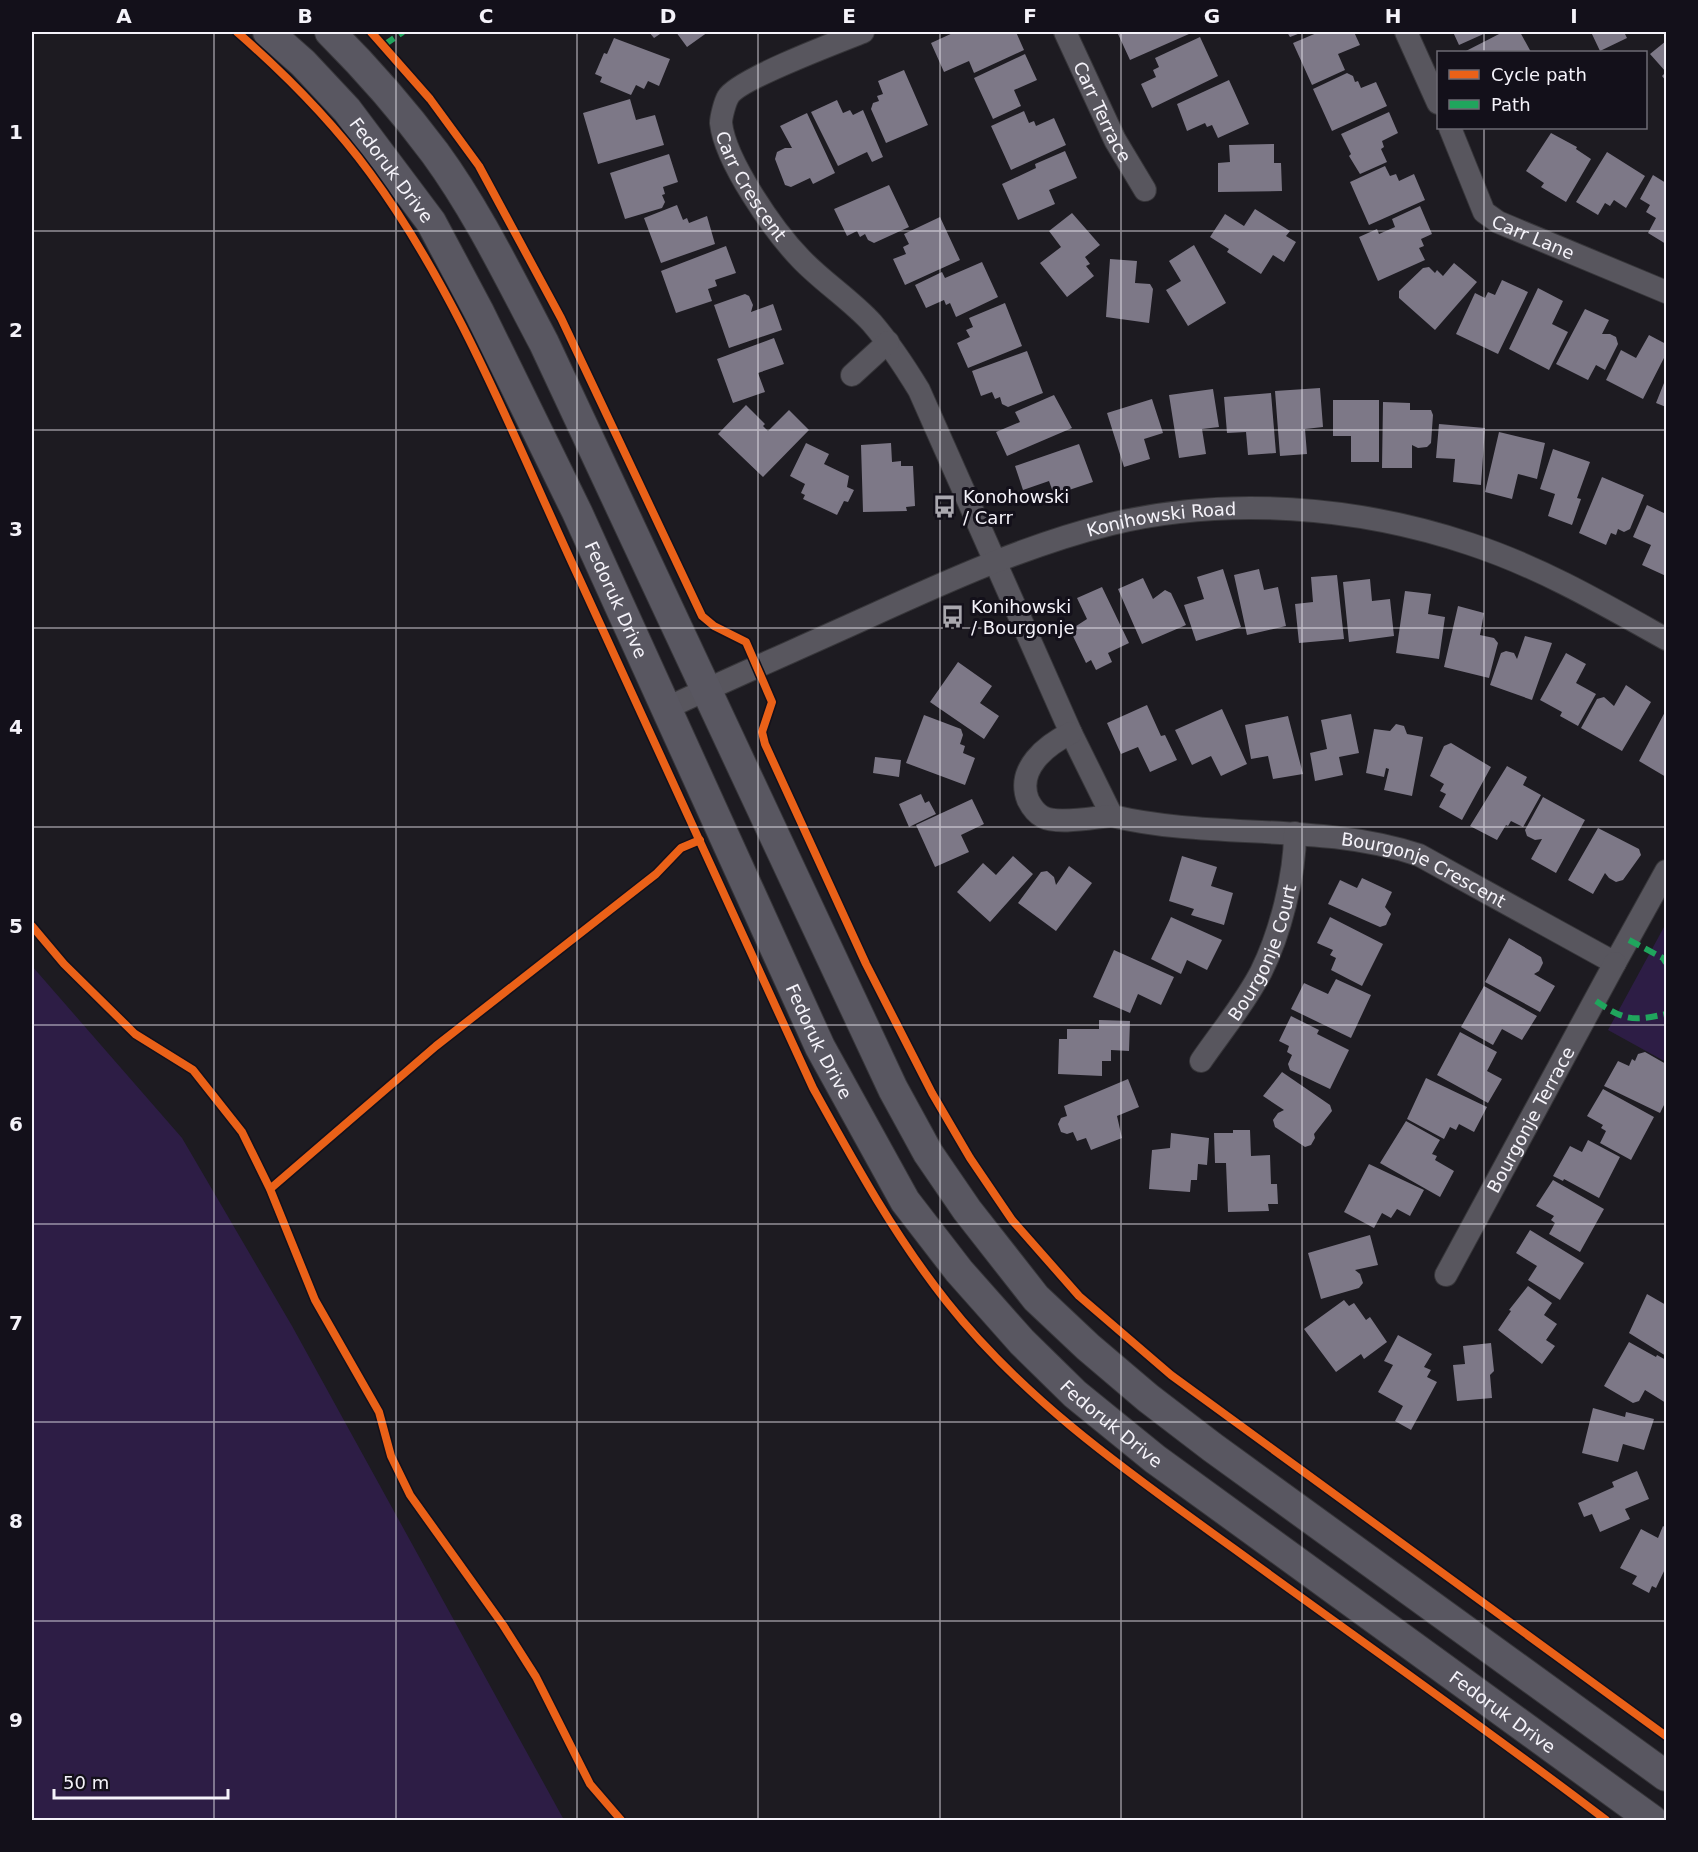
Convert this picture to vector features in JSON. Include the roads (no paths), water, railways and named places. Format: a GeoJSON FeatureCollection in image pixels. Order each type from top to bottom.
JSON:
{"type":"FeatureCollection","features":[{"type":"Feature","properties":{"kind":"main road","name":"Fedoruk Drive"},"geometry":{"type":"LineString","coordinates":[[268,32],[303,63],[347,111],[431,222],[479,312],[551,460],[667,708],[820,1047],[905,1201],[975,1289],[1022,1342],[1075,1394],[1155,1459],[1652,1821]]}},
{"type":"Feature","properties":{"kind":"main road"},"geometry":{"type":"LineString","coordinates":[[330,32],[373,75],[435,153],[473,213],[544,344],[903,1107],[928,1153],[967,1210],[1036,1298],[1088,1347],[1157,1405],[1666,1776]]}},
{"type":"Feature","properties":{"kind":"street","name":"Carr Crescent"},"geometry":{"type":"LineString","coordinates":[[863,32],[751,80],[729,95],[721,121],[728,145],[743,176],[779,235],[820,278],[870,321],[888,342],[924,400],[997,563]]}},
{"type":"Feature","properties":{"kind":"street","name":"Carr Terrace"},"geometry":{"type":"LineString","coordinates":[[1065,32],[1115,140],[1145,190]]}},
{"type":"Feature","properties":{"kind":"street"},"geometry":{"type":"LineString","coordinates":[[1406,32],[1437,101]]}},
{"type":"Feature","properties":{"kind":"street","name":"Carr Lane"},"geometry":{"type":"LineString","coordinates":[[1450,129],[1484,212],[1498,222],[1666,292]]}},
{"type":"Feature","properties":{"kind":"street"},"geometry":{"type":"LineString","coordinates":[[852,375],[888,342]]}},
{"type":"Feature","properties":{"kind":"street","name":"Konihowski Road"},"geometry":{"type":"LineString","coordinates":[[667,708],[952,579],[1080,533],[1113,524],[1163,516],[1249,510],[1345,514],[1429,531],[1517,561],[1557,578],[1666,639]]}},
{"type":"Feature","properties":{"kind":"street"},"geometry":{"type":"LineString","coordinates":[[997,563],[1071,733],[1113,816]]}},
{"type":"Feature","properties":{"kind":"street","name":"Bourgonje Crescent"},"geometry":{"type":"LineString","coordinates":[[1071,733],[1054,741],[1028,769],[1024,790],[1031,806],[1043,817],[1059,820],[1113,816],[1144,824],[1295,833],[1365,840],[1419,855],[1615,963]]}},
{"type":"Feature","properties":{"kind":"street","name":"Bourgonje Court"},"geometry":{"type":"LineString","coordinates":[[1201,1061],[1259,975],[1272,949],[1295,854],[1295,833]]}},
{"type":"Feature","properties":{"kind":"street"},"geometry":{"type":"LineString","coordinates":[[1615,963],[1666,871]]}},
{"type":"Feature","properties":{"kind":"street","name":"Bourgonje Terrace"},"geometry":{"type":"LineString","coordinates":[[1446,1275],[1615,963]]}},
{"type":"Feature","properties":{"kind":"place","name":"Konohowski / Carr"},"geometry":{"type":"Point","coordinates":[945,506]}},
{"type":"Feature","properties":{"kind":"place","name":"Konihowski / Bourgonje"},"geometry":{"type":"Point","coordinates":[953,616]}}]}
